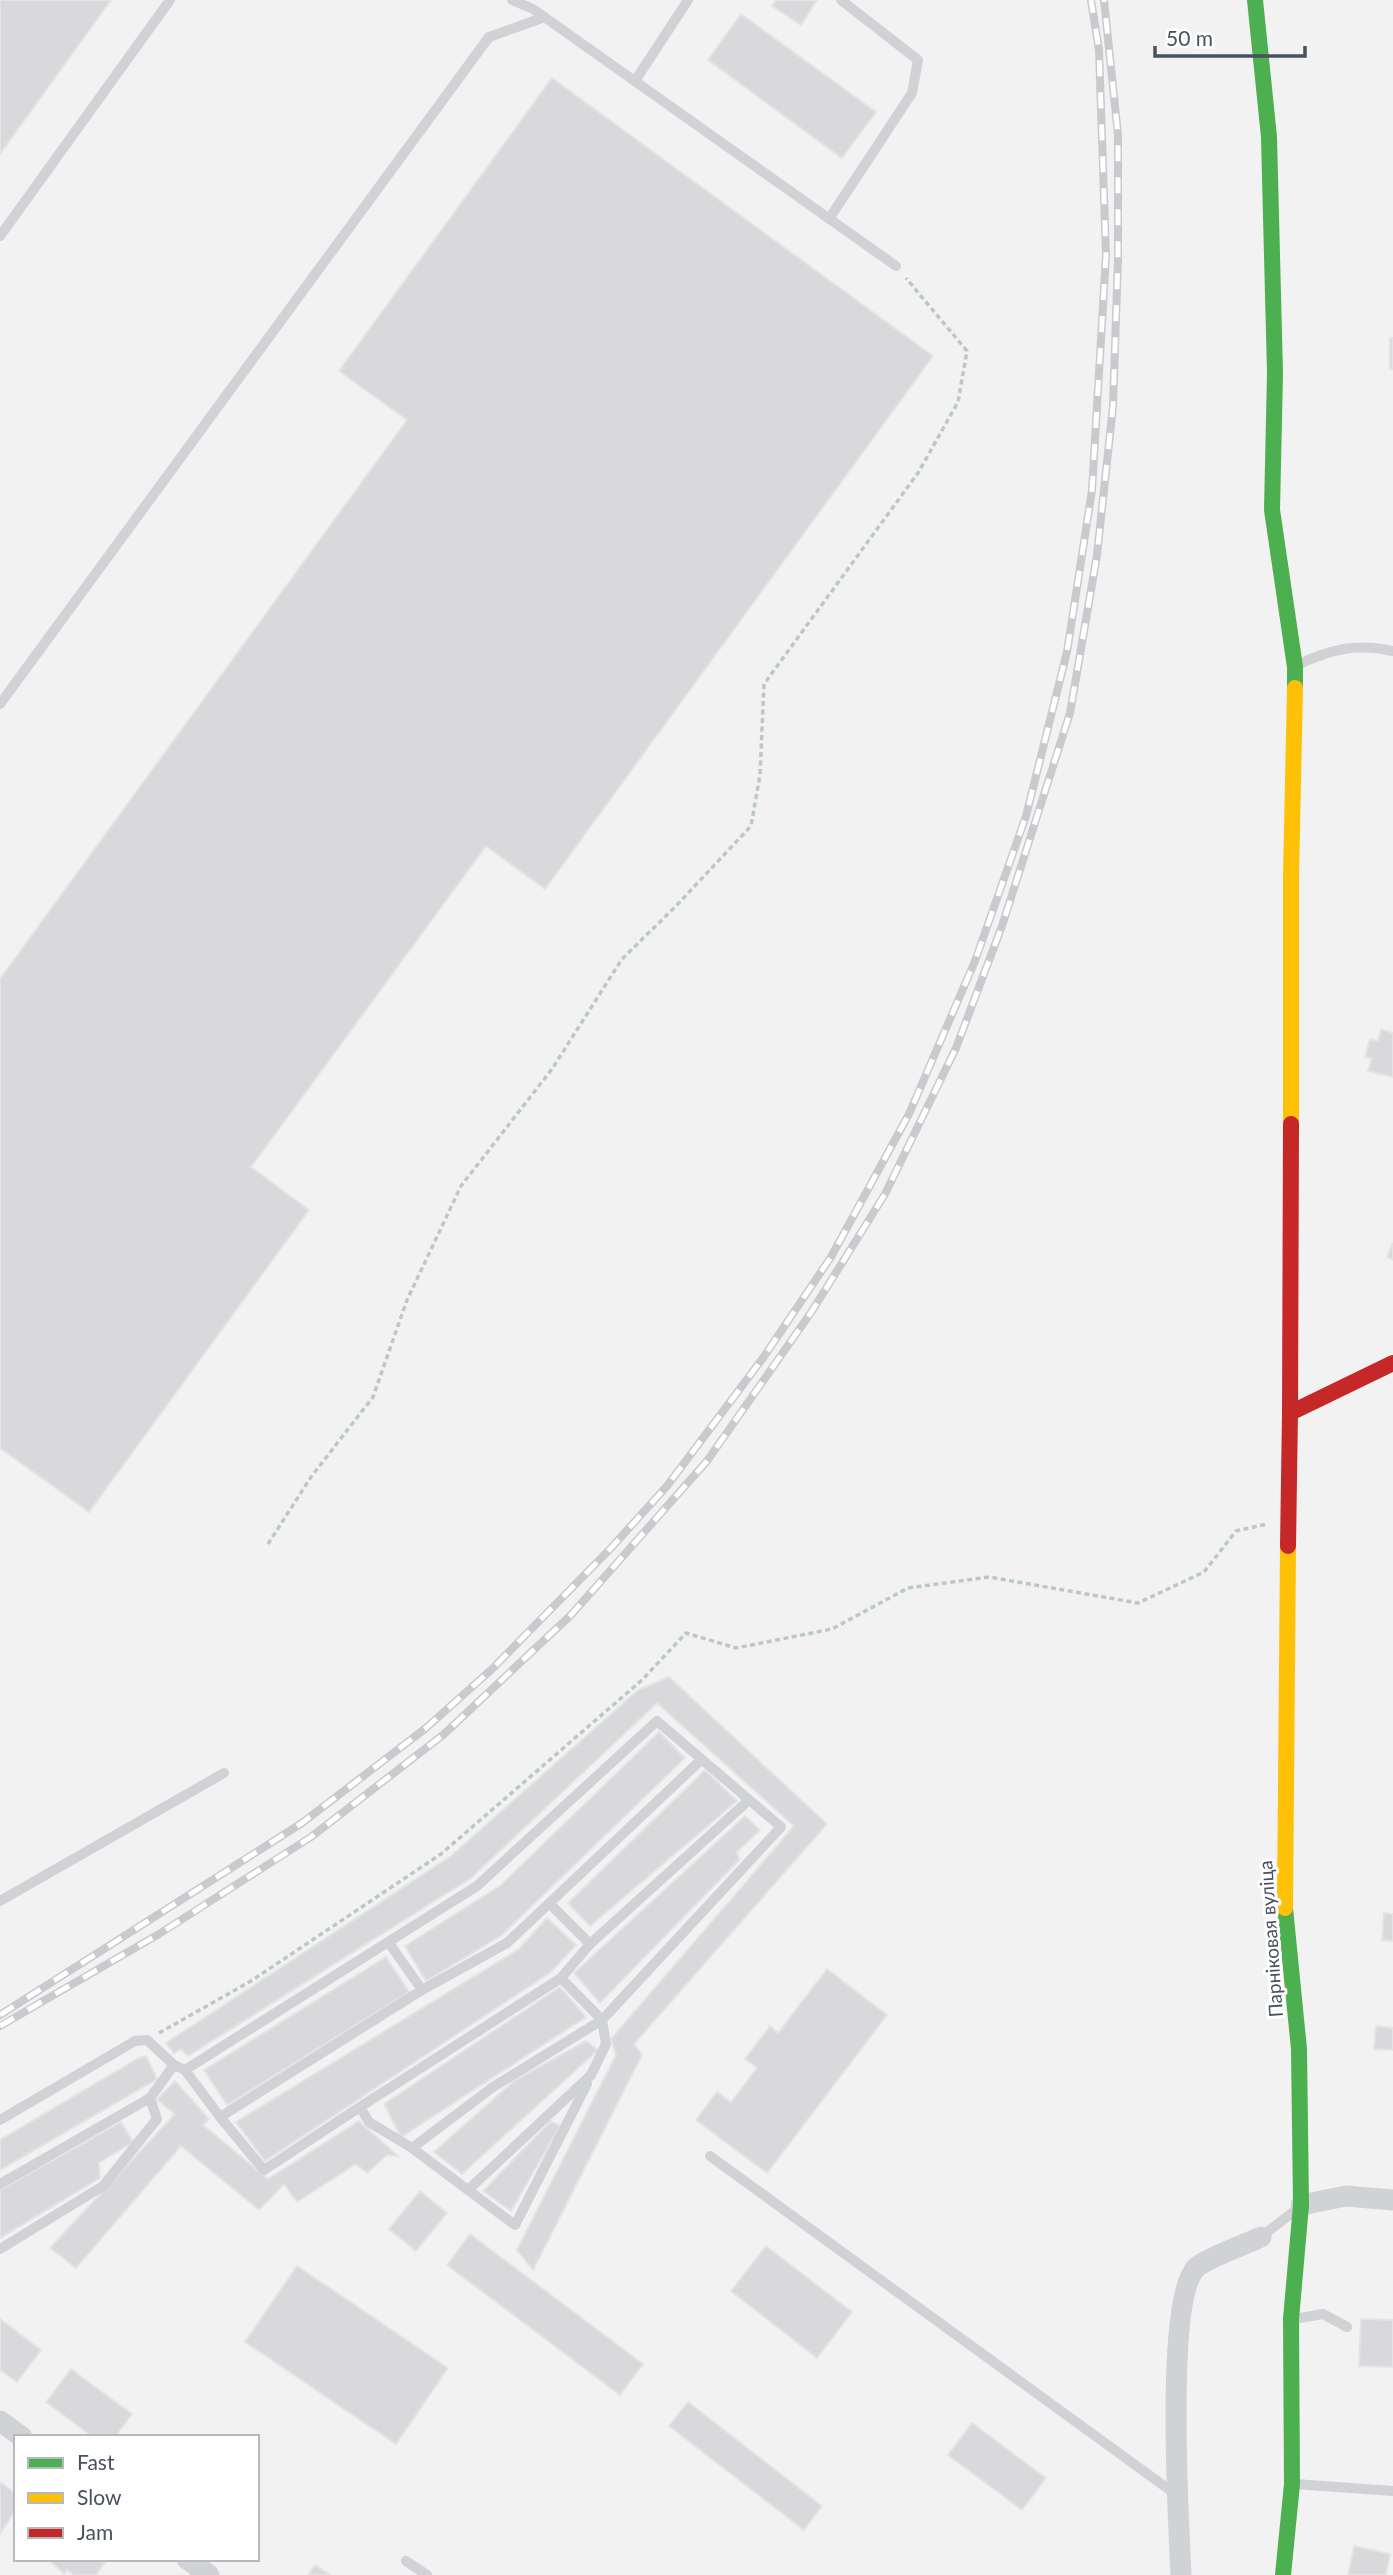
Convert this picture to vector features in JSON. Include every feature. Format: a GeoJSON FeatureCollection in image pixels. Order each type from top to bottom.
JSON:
{"type":"FeatureCollection","features":[{"type":"Feature","properties":{"kind":"street","name":"Парніковая вуліца"},"geometry":{"type":"LineString","coordinates":[[1255,0],[1269,137],[1275,373],[1272,510],[1295,667],[1291,876],[1290,1413],[1284,1895],[1299,2049],[1301,2205],[1291,2319],[1292,2484],[1283,2575]]}},
{"type":"Feature","properties":{"kind":"street"},"geometry":{"type":"LineString","coordinates":[[1290,1413],[1393,1363]]}},
{"type":"Feature","properties":{"kind":"street"},"geometry":{"type":"LineString","coordinates":[[1301,2205],[1346,2196],[1393,2200]]}},
{"type":"Feature","properties":{"kind":"street"},"geometry":{"type":"LineString","coordinates":[[1181,2575],[1175,2380],[1185,2289],[1196,2267],[1261,2237]]}},
{"type":"Feature","properties":{"kind":"street"},"geometry":{"type":"LineString","coordinates":[[0,2421],[19,2435]]}},
{"type":"Feature","properties":{"kind":"street"},"geometry":{"type":"LineString","coordinates":[[190,2561],[209,2575]]}},
{"type":"Feature","properties":{"kind":"lane"},"geometry":{"type":"LineString","coordinates":[[0,236],[170,0]]}},
{"type":"Feature","properties":{"kind":"lane"},"geometry":{"type":"LineString","coordinates":[[512,0],[533,9],[896,266]]}},
{"type":"Feature","properties":{"kind":"lane"},"geometry":{"type":"LineString","coordinates":[[635,81],[688,0]]}},
{"type":"Feature","properties":{"kind":"lane"},"geometry":{"type":"LineString","coordinates":[[829,219],[912,93],[918,60],[841,0]]}},
{"type":"Feature","properties":{"kind":"lane"},"geometry":{"type":"LineString","coordinates":[[0,704],[489,37],[545,18]]}},
{"type":"Feature","properties":{"kind":"lane"},"geometry":{"type":"LineString","coordinates":[[1295,667],[1325,652],[1368,646],[1393,651]]}},
{"type":"Feature","properties":{"kind":"lane"},"geometry":{"type":"LineString","coordinates":[[185,2070],[477,1885],[657,1721],[781,1827],[603,2020],[493,2087],[412,2148]]}},
{"type":"Feature","properties":{"kind":"lane"},"geometry":{"type":"LineString","coordinates":[[220,2117],[422,1990],[507,1942],[701,1760]]}},
{"type":"Feature","properties":{"kind":"lane"},"geometry":{"type":"LineString","coordinates":[[0,1901],[224,1773]]}},
{"type":"Feature","properties":{"kind":"lane"},"geometry":{"type":"LineString","coordinates":[[0,2120],[135,2041],[147,2040],[174,2065],[185,2070],[264,2170],[561,1978],[590,1944],[749,1800]]}},
{"type":"Feature","properties":{"kind":"lane"},"geometry":{"type":"LineString","coordinates":[[549,1903],[590,1944]]}},
{"type":"Feature","properties":{"kind":"lane"},"geometry":{"type":"LineString","coordinates":[[389,1943],[422,1990]]}},
{"type":"Feature","properties":{"kind":"lane"},"geometry":{"type":"LineString","coordinates":[[360,2107],[369,2122],[412,2148],[515,2225],[606,2044],[603,2020],[561,1978]]}},
{"type":"Feature","properties":{"kind":"lane"},"geometry":{"type":"LineString","coordinates":[[0,2184],[150,2098],[174,2065]]}},
{"type":"Feature","properties":{"kind":"lane"},"geometry":{"type":"LineString","coordinates":[[468,2190],[591,2075]]}},
{"type":"Feature","properties":{"kind":"lane"},"geometry":{"type":"LineString","coordinates":[[0,2249],[103,2186],[157,2119],[150,2098]]}},
{"type":"Feature","properties":{"kind":"lane"},"geometry":{"type":"LineString","coordinates":[[710,2156],[1178,2496]]}},
{"type":"Feature","properties":{"kind":"lane"},"geometry":{"type":"LineString","coordinates":[[1261,2237],[1301,2205]]}},
{"type":"Feature","properties":{"kind":"lane"},"geometry":{"type":"LineString","coordinates":[[1291,2319],[1323,2314],[1347,2328]]}},
{"type":"Feature","properties":{"kind":"lane"},"geometry":{"type":"LineString","coordinates":[[1292,2484],[1393,2491]]}},
{"type":"Feature","properties":{"kind":"lane"},"geometry":{"type":"LineString","coordinates":[[406,2561],[427,2575]]}},
{"type":"Feature","properties":{"kind":"path"},"geometry":{"type":"LineString","coordinates":[[268,1544],[311,1477],[373,1397],[407,1300],[461,1186],[552,1069],[622,959],[751,826],[760,775],[764,684],[918,473],[958,402],[967,351],[896,266]]}},
{"type":"Feature","properties":{"kind":"path"},"geometry":{"type":"LineString","coordinates":[[147,2040],[251,1981],[441,1854],[642,1680],[686,1633],[736,1648],[832,1629],[908,1588],[989,1577],[1138,1603],[1205,1572],[1236,1531],[1289,1519]]}},
{"type":"Feature","properties":{"kind":"building"},"geometry":{"type":"Polygon","coordinates":[[[0,0],[111,0],[0,154],[0,0]]]}},
{"type":"Feature","properties":{"kind":"building"},"geometry":{"type":"Polygon","coordinates":[[[776,0],[817,0],[801,25],[772,6],[776,0]]]}},
{"type":"Feature","properties":{"kind":"building"},"geometry":{"type":"Polygon","coordinates":[[[741,14],[876,112],[842,158],[708,60],[741,14]]]}},
{"type":"Feature","properties":{"kind":"building"},"geometry":{"type":"Polygon","coordinates":[[[552,78],[933,356],[545,889],[486,846],[251,1167],[309,1210],[89,1512],[0,1448],[0,979],[407,420],[339,371],[552,78]]]}},
{"type":"Feature","properties":{"kind":"building"},"geometry":{"type":"Polygon","coordinates":[[[1390,338],[1393,338],[1393,369],[1390,369],[1390,338]]]}},
{"type":"Feature","properties":{"kind":"building"},"geometry":{"type":"Polygon","coordinates":[[[1381,1029],[1393,1033],[1393,1077],[1368,1071],[1372,1058],[1365,1057],[1370,1039],[1378,1041],[1381,1029]]]}},
{"type":"Feature","properties":{"kind":"building"},"geometry":{"type":"Polygon","coordinates":[[[1393,1243],[1393,1260],[1387,1257],[1393,1243]]]}},
{"type":"Feature","properties":{"kind":"building"},"geometry":{"type":"Polygon","coordinates":[[[669,1677],[827,1824],[634,2044],[642,2055],[533,2270],[517,2250],[616,2055],[611,2039],[794,1826],[657,1703],[471,1878],[188,2056],[181,2049],[174,2053],[166,2043],[451,1856],[638,1690],[669,1677]]]}},
{"type":"Feature","properties":{"kind":"building"},"geometry":{"type":"Polygon","coordinates":[[[659,1732],[685,1758],[502,1935],[426,1981],[405,1946],[501,1885],[659,1732]]]}},
{"type":"Feature","properties":{"kind":"building"},"geometry":{"type":"Polygon","coordinates":[[[705,1770],[737,1801],[590,1926],[568,1903],[705,1770]]]}},
{"type":"Feature","properties":{"kind":"building"},"geometry":{"type":"Polygon","coordinates":[[[745,1816],[760,1830],[737,1852],[739,1860],[600,2003],[574,1973],[745,1816]]]}},
{"type":"Feature","properties":{"kind":"building"},"geometry":{"type":"Polygon","coordinates":[[[1384,1913],[1393,1914],[1393,1941],[1382,1940],[1384,1913]]]}},
{"type":"Feature","properties":{"kind":"building"},"geometry":{"type":"Polygon","coordinates":[[[547,1918],[576,1945],[551,1972],[265,2161],[236,2122],[519,1949],[547,1918]]]}},
{"type":"Feature","properties":{"kind":"building"},"geometry":{"type":"Polygon","coordinates":[[[386,1957],[409,1992],[227,2105],[204,2070],[386,1957]]]}},
{"type":"Feature","properties":{"kind":"building"},"geometry":{"type":"Polygon","coordinates":[[[827,1969],[887,2015],[767,2173],[696,2120],[717,2092],[731,2102],[757,2068],[745,2059],[770,2026],[778,2033],[827,1969]]]}},
{"type":"Feature","properties":{"kind":"building"},"geometry":{"type":"Polygon","coordinates":[[[560,1987],[586,2017],[401,2137],[384,2104],[560,1987]]]}},
{"type":"Feature","properties":{"kind":"building"},"geometry":{"type":"Polygon","coordinates":[[[1376,2026],[1393,2028],[1393,2050],[1374,2049],[1376,2026]]]}},
{"type":"Feature","properties":{"kind":"building"},"geometry":{"type":"Polygon","coordinates":[[[586,2041],[598,2050],[462,2174],[434,2152],[515,2080],[586,2041]]]}},
{"type":"Feature","properties":{"kind":"building"},"geometry":{"type":"Polygon","coordinates":[[[146,2056],[157,2079],[0,2170],[0,2140],[146,2056]]]}},
{"type":"Feature","properties":{"kind":"building"},"geometry":{"type":"Polygon","coordinates":[[[175,2081],[209,2119],[203,2125],[268,2179],[359,2121],[398,2156],[387,2155],[367,2173],[356,2164],[297,2202],[284,2184],[259,2210],[181,2146],[76,2268],[50,2248],[175,2114],[157,2100],[175,2081]]]}},
{"type":"Feature","properties":{"kind":"building"},"geometry":{"type":"Polygon","coordinates":[[[551,2121],[560,2126],[511,2211],[483,2191],[551,2121]]]}},
{"type":"Feature","properties":{"kind":"building"},"geometry":{"type":"Polygon","coordinates":[[[121,2122],[133,2142],[99,2163],[100,2178],[0,2238],[0,2190],[121,2122]]]}},
{"type":"Feature","properties":{"kind":"building"},"geometry":{"type":"Polygon","coordinates":[[[420,2191],[447,2213],[416,2251],[389,2229],[420,2191]]]}},
{"type":"Feature","properties":{"kind":"building"},"geometry":{"type":"Polygon","coordinates":[[[470,2234],[643,2364],[620,2395],[447,2265],[470,2234]]]}},
{"type":"Feature","properties":{"kind":"building"},"geometry":{"type":"Polygon","coordinates":[[[766,2246],[852,2312],[817,2358],[731,2291],[766,2246]]]}},
{"type":"Feature","properties":{"kind":"building"},"geometry":{"type":"Polygon","coordinates":[[[297,2266],[448,2368],[396,2444],[245,2342],[297,2266]]]}},
{"type":"Feature","properties":{"kind":"building"},"geometry":{"type":"Polygon","coordinates":[[[0,2319],[41,2350],[17,2382],[0,2370],[0,2319]]]}},
{"type":"Feature","properties":{"kind":"building"},"geometry":{"type":"Polygon","coordinates":[[[1361,2319],[1393,2320],[1393,2367],[1359,2366],[1361,2319]]]}},
{"type":"Feature","properties":{"kind":"building"},"geometry":{"type":"Polygon","coordinates":[[[71,2369],[132,2414],[116,2435],[90,2435],[46,2402],[71,2369]]]}},
{"type":"Feature","properties":{"kind":"building"},"geometry":{"type":"Polygon","coordinates":[[[688,2402],[822,2506],[804,2530],[669,2426],[688,2402]]]}},
{"type":"Feature","properties":{"kind":"building"},"geometry":{"type":"Polygon","coordinates":[[[972,2423],[1046,2478],[1022,2510],[948,2455],[972,2423]]]}},
{"type":"Feature","properties":{"kind":"building"},"geometry":{"type":"Polygon","coordinates":[[[0,2482],[14,2492],[14,2512],[0,2534],[0,2482]]]}},
{"type":"Feature","properties":{"kind":"building"},"geometry":{"type":"Polygon","coordinates":[[[1354,2546],[1390,2554],[1386,2575],[1348,2575],[1354,2546]]]}},
{"type":"Feature","properties":{"kind":"building"},"geometry":{"type":"Polygon","coordinates":[[[50,2561],[105,2562],[96,2575],[74,2575],[67,2570],[64,2574],[50,2561]]]}},
{"type":"Feature","properties":{"kind":"building"},"geometry":{"type":"Polygon","coordinates":[[[315,2565],[330,2575],[308,2575],[315,2565]]]}},
{"type":"Feature","properties":{"kind":"railway"},"geometry":{"type":"LineString","coordinates":[[0,2015],[302,1823],[426,1728],[491,1670],[611,1548],[667,1486],[763,1358],[831,1257],[909,1114],[975,961],[1026,816],[1067,652],[1092,490],[1106,255],[1099,50],[1091,0]]}},
{"type":"Feature","properties":{"kind":"railway"},"geometry":{"type":"LineString","coordinates":[[0,2026],[159,1934],[311,1837],[443,1735],[571,1615],[707,1461],[812,1311],[885,1194],[956,1048],[1002,926],[1070,713],[1097,555],[1113,406],[1118,259],[1118,135],[1104,0]]}},
{"type":"Feature","properties":{"kind":"traffic: fast"},"geometry":{"type":"LineString","coordinates":[[1255,0],[1269,137],[1275,373],[1272,510],[1295,667],[1295,688]]}},
{"type":"Feature","properties":{"kind":"traffic: fast"},"geometry":{"type":"LineString","coordinates":[[1283,2575],[1292,2484],[1291,2319],[1301,2205],[1299,2049],[1285,1908]]}},
{"type":"Feature","properties":{"kind":"traffic: slow"},"geometry":{"type":"LineString","coordinates":[[1291,1124],[1291,876],[1295,688]]}},
{"type":"Feature","properties":{"kind":"traffic: slow"},"geometry":{"type":"LineString","coordinates":[[1285,1908],[1288,1546]]}},
{"type":"Feature","properties":{"kind":"traffic: jam"},"geometry":{"type":"LineString","coordinates":[[1290,1413],[1291,1124]]}},
{"type":"Feature","properties":{"kind":"traffic: jam"},"geometry":{"type":"LineString","coordinates":[[1288,1546],[1290,1413],[1393,1363]]}}]}
